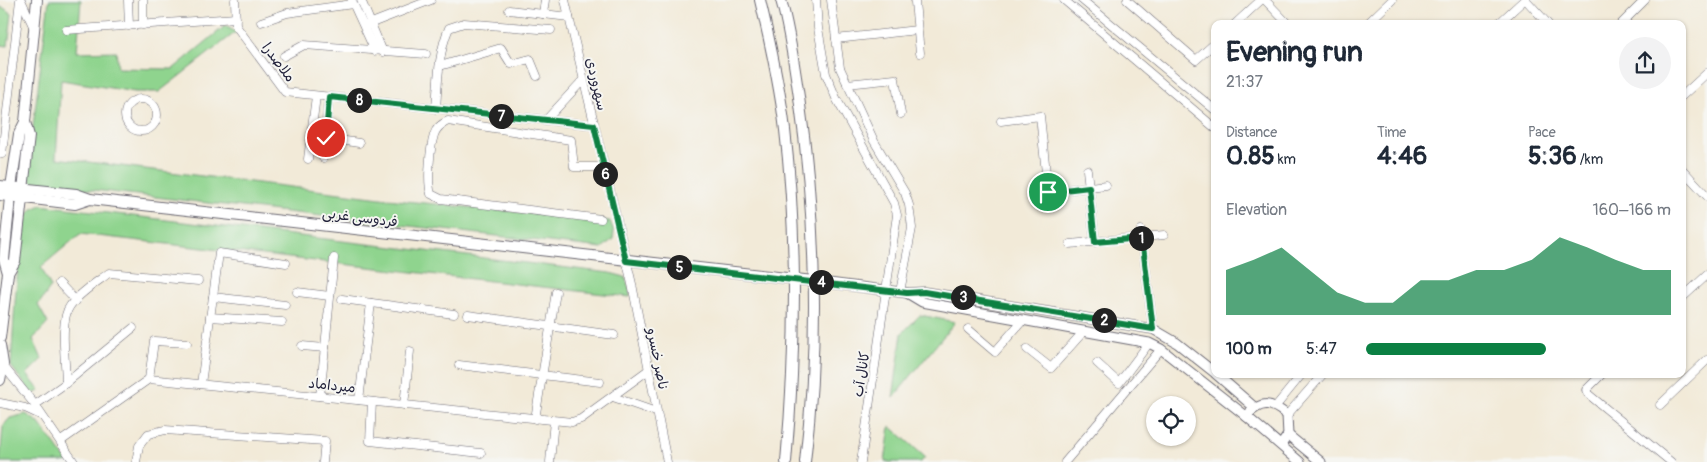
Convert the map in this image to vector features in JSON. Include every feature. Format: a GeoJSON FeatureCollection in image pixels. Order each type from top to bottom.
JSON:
{"type":"FeatureCollection","features":[{"type":"Feature","properties":{"kind":"main road"},"geometry":{"type":"LineString","coordinates":[[8,274],[4,259],[7,193],[19,134],[25,122],[38,0]]}},
{"type":"Feature","properties":{"kind":"main road"},"geometry":{"type":"LineString","coordinates":[[760,0],[785,129],[795,279],[786,462]]}},
{"type":"Feature","properties":{"kind":"main road"},"geometry":{"type":"LineString","coordinates":[[781,0],[788,27],[809,182],[812,281],[810,424],[805,462]]}},
{"type":"Feature","properties":{"kind":"main road"},"geometry":{"type":"LineString","coordinates":[[0,332],[8,274],[14,261],[29,136],[25,122]]}},
{"type":"Feature","properties":{"kind":"main road","name":"فردوسی غربی"},"geometry":{"type":"LineString","coordinates":[[0,186],[7,193],[76,194],[90,199],[812,281]]}},
{"type":"Feature","properties":{"kind":"main road"},"geometry":{"type":"LineString","coordinates":[[0,345],[0,380]]}},
{"type":"Feature","properties":{"kind":"street"},"geometry":{"type":"LineString","coordinates":[[21,0],[34,28]]}},
{"type":"Feature","properties":{"kind":"street"},"geometry":{"type":"LineString","coordinates":[[2,154],[21,0]]}},
{"type":"Feature","properties":{"kind":"street"},"geometry":{"type":"LineString","coordinates":[[128,0],[129,26]]}},
{"type":"Feature","properties":{"kind":"street"},"geometry":{"type":"LineString","coordinates":[[143,0],[143,25]]}},
{"type":"Feature","properties":{"kind":"street","name":"ملاصدرا"},"geometry":{"type":"LineString","coordinates":[[235,0],[236,26],[285,92],[594,125]]}},
{"type":"Feature","properties":{"kind":"street"},"geometry":{"type":"LineString","coordinates":[[367,25],[431,0]]}},
{"type":"Feature","properties":{"kind":"street"},"geometry":{"type":"LineString","coordinates":[[543,14],[545,0]]}},
{"type":"Feature","properties":{"kind":"street","name":"سهروردی"},"geometry":{"type":"LineString","coordinates":[[565,0],[626,261]]}},
{"type":"Feature","properties":{"kind":"street","name":"کانال آب"},"geometry":{"type":"LineString","coordinates":[[816,0],[818,28],[826,74],[836,98],[894,203],[897,226],[861,462]]}},
{"type":"Feature","properties":{"kind":"street"},"geometry":{"type":"LineString","coordinates":[[831,0],[840,68],[874,141],[905,193],[909,205],[912,228],[903,292]]}},
{"type":"Feature","properties":{"kind":"street"},"geometry":{"type":"LineString","coordinates":[[1064,0],[1211,125]]}},
{"type":"Feature","properties":{"kind":"street"},"geometry":{"type":"LineString","coordinates":[[1082,0],[1211,107]]}},
{"type":"Feature","properties":{"kind":"street"},"geometry":{"type":"LineString","coordinates":[[1127,0],[1196,60],[1211,47]]}},
{"type":"Feature","properties":{"kind":"street"},"geometry":{"type":"LineString","coordinates":[[1239,20],[1261,0]]}},
{"type":"Feature","properties":{"kind":"street"},"geometry":{"type":"LineString","coordinates":[[1265,0],[1284,20]]}},
{"type":"Feature","properties":{"kind":"street"},"geometry":{"type":"LineString","coordinates":[[1371,20],[1392,0]]}},
{"type":"Feature","properties":{"kind":"street"},"geometry":{"type":"LineString","coordinates":[[1502,20],[1525,0],[1544,20]]}},
{"type":"Feature","properties":{"kind":"street"},"geometry":{"type":"LineString","coordinates":[[1624,20],[1645,0]]}},
{"type":"Feature","properties":{"kind":"street"},"geometry":{"type":"LineString","coordinates":[[261,22],[287,13],[355,1],[379,52]]}},
{"type":"Feature","properties":{"kind":"street"},"geometry":{"type":"LineString","coordinates":[[914,2],[920,53]]}},
{"type":"Feature","properties":{"kind":"street"},"geometry":{"type":"LineString","coordinates":[[509,10],[569,17]]}},
{"type":"Feature","properties":{"kind":"street"},"geometry":{"type":"LineString","coordinates":[[66,30],[236,18]]}},
{"type":"Feature","properties":{"kind":"street"},"geometry":{"type":"LineString","coordinates":[[436,109],[440,66],[445,39],[450,28],[464,23],[550,30]]}},
{"type":"Feature","properties":{"kind":"street"},"geometry":{"type":"LineString","coordinates":[[836,39],[917,30]]}},
{"type":"Feature","properties":{"kind":"street"},"geometry":{"type":"LineString","coordinates":[[284,56],[304,45],[426,54]]}},
{"type":"Feature","properties":{"kind":"street"},"geometry":{"type":"LineString","coordinates":[[440,66],[501,48],[511,64],[530,59],[537,76]]}},
{"type":"Feature","properties":{"kind":"street"},"geometry":{"type":"LineString","coordinates":[[1686,92],[1707,73]]}},
{"type":"Feature","properties":{"kind":"street"},"geometry":{"type":"LineString","coordinates":[[847,84],[895,79],[901,114]]}},
{"type":"Feature","properties":{"kind":"street"},"geometry":{"type":"LineString","coordinates":[[546,120],[583,80]]}},
{"type":"Feature","properties":{"kind":"street"},"geometry":{"type":"LineString","coordinates":[[308,159],[316,96]]}},
{"type":"Feature","properties":{"kind":"street"},"geometry":{"type":"LineString","coordinates":[[323,158],[329,97]]}},
{"type":"Feature","properties":{"kind":"street"},"geometry":{"type":"LineString","coordinates":[[144,99],[150,101],[157,109],[158,119],[149,130],[134,130],[126,122],[126,110],[133,101],[144,99]]}},
{"type":"Feature","properties":{"kind":"street"},"geometry":{"type":"LineString","coordinates":[[1001,121],[1040,116],[1048,192],[1106,185]]}},
{"type":"Feature","properties":{"kind":"street"},"geometry":{"type":"LineString","coordinates":[[601,219],[441,199],[431,194],[428,185],[434,134],[440,125],[448,121],[571,140],[574,167],[604,167]]}},
{"type":"Feature","properties":{"kind":"street"},"geometry":{"type":"LineString","coordinates":[[326,138],[359,143]]}},
{"type":"Feature","properties":{"kind":"street"},"geometry":{"type":"LineString","coordinates":[[1087,170],[1095,242]]}},
{"type":"Feature","properties":{"kind":"street"},"geometry":{"type":"LineString","coordinates":[[1686,173],[1707,196]]}},
{"type":"Feature","properties":{"kind":"street"},"geometry":{"type":"LineString","coordinates":[[1141,234],[1153,329]]}},
{"type":"Feature","properties":{"kind":"street"},"geometry":{"type":"LineString","coordinates":[[1070,244],[1095,242],[1141,234],[1164,235]]}},
{"type":"Feature","properties":{"kind":"street"},"geometry":{"type":"LineString","coordinates":[[201,384],[219,253],[286,263]]}},
{"type":"Feature","properties":{"kind":"street"},"geometry":{"type":"LineString","coordinates":[[320,396],[334,258]]}},
{"type":"Feature","properties":{"kind":"street","name":"ناصر خسرو"},"geometry":{"type":"LineString","coordinates":[[626,261],[666,462]]}},
{"type":"Feature","properties":{"kind":"street"},"geometry":{"type":"LineString","coordinates":[[66,383],[64,324],[70,306],[109,273],[198,281]]}},
{"type":"Feature","properties":{"kind":"street"},"geometry":{"type":"LineString","coordinates":[[1686,294],[1707,275]]}},
{"type":"Feature","properties":{"kind":"street"},"geometry":{"type":"LineString","coordinates":[[812,281],[886,291],[924,292],[971,298],[1153,329],[1178,343],[1211,370]]}},
{"type":"Feature","properties":{"kind":"street"},"geometry":{"type":"LineString","coordinates":[[59,283],[76,301]]}},
{"type":"Feature","properties":{"kind":"street"},"geometry":{"type":"LineString","coordinates":[[297,292],[330,296]]}},
{"type":"Feature","properties":{"kind":"street"},"geometry":{"type":"LineString","coordinates":[[535,419],[556,292]]}},
{"type":"Feature","properties":{"kind":"street"},"geometry":{"type":"LineString","coordinates":[[903,292],[922,302],[1149,343],[1161,349],[1246,416],[1300,462]]}},
{"type":"Feature","properties":{"kind":"street"},"geometry":{"type":"LineString","coordinates":[[213,297],[285,305]]}},
{"type":"Feature","properties":{"kind":"street"},"geometry":{"type":"LineString","coordinates":[[342,299],[454,314]]}},
{"type":"Feature","properties":{"kind":"street"},"geometry":{"type":"LineString","coordinates":[[359,400],[371,303]]}},
{"type":"Feature","properties":{"kind":"street"},"geometry":{"type":"LineString","coordinates":[[468,315],[614,335]]}},
{"type":"Feature","properties":{"kind":"street"},"geometry":{"type":"LineString","coordinates":[[210,316],[282,322]]}},
{"type":"Feature","properties":{"kind":"street"},"geometry":{"type":"LineString","coordinates":[[968,329],[995,352],[1023,320]]}},
{"type":"Feature","properties":{"kind":"street"},"geometry":{"type":"LineString","coordinates":[[35,405],[66,383],[133,328]]}},
{"type":"Feature","properties":{"kind":"street"},"geometry":{"type":"LineString","coordinates":[[1028,349],[1051,368],[1084,331]]}},
{"type":"Feature","properties":{"kind":"street"},"geometry":{"type":"LineString","coordinates":[[61,441],[149,379],[154,341],[187,344]]}},
{"type":"Feature","properties":{"kind":"street"},"geometry":{"type":"LineString","coordinates":[[1097,363],[1119,383],[1149,343]]}},
{"type":"Feature","properties":{"kind":"street"},"geometry":{"type":"LineString","coordinates":[[302,346],[325,348]]}},
{"type":"Feature","properties":{"kind":"street"},"geometry":{"type":"LineString","coordinates":[[1065,462],[1161,349]]}},
{"type":"Feature","properties":{"kind":"street"},"geometry":{"type":"LineString","coordinates":[[404,405],[410,351]]}},
{"type":"Feature","properties":{"kind":"street"},"geometry":{"type":"LineString","coordinates":[[1660,405],[1707,360]]}},
{"type":"Feature","properties":{"kind":"street"},"geometry":{"type":"LineString","coordinates":[[1,363],[35,405],[74,462]]}},
{"type":"Feature","properties":{"kind":"street"},"geometry":{"type":"LineString","coordinates":[[459,365],[600,382]]}},
{"type":"Feature","properties":{"kind":"street","name":"میرداماد"},"geometry":{"type":"LineString","coordinates":[[149,379],[572,422],[581,419],[647,371]]}},
{"type":"Feature","properties":{"kind":"street"},"geometry":{"type":"LineString","coordinates":[[1221,378],[1254,407]]}},
{"type":"Feature","properties":{"kind":"street"},"geometry":{"type":"LineString","coordinates":[[1276,406],[1299,378]]}},
{"type":"Feature","properties":{"kind":"street"},"geometry":{"type":"LineString","coordinates":[[1281,445],[1288,435],[1288,415],[1320,378]]}},
{"type":"Feature","properties":{"kind":"street"},"geometry":{"type":"LineString","coordinates":[[1598,378],[1586,390],[1588,394],[1671,462]]}},
{"type":"Feature","properties":{"kind":"street"},"geometry":{"type":"LineString","coordinates":[[613,397],[656,412]]}},
{"type":"Feature","properties":{"kind":"street"},"geometry":{"type":"LineString","coordinates":[[372,402],[370,441],[481,453]]}},
{"type":"Feature","properties":{"kind":"street"},"geometry":{"type":"LineString","coordinates":[[0,403],[25,408],[42,416]]}},
{"type":"Feature","properties":{"kind":"street"},"geometry":{"type":"LineString","coordinates":[[1246,416],[1254,407],[1265,404],[1276,406],[1288,415]]}},
{"type":"Feature","properties":{"kind":"street"},"geometry":{"type":"LineString","coordinates":[[550,462],[554,421]]}},
{"type":"Feature","properties":{"kind":"street"},"geometry":{"type":"LineString","coordinates":[[136,462],[139,446],[148,434],[165,430],[325,441],[323,462]]}},
{"type":"Feature","properties":{"kind":"street"},"geometry":{"type":"LineString","coordinates":[[1288,435],[1321,462]]}},
{"type":"Feature","properties":{"kind":"green space"},"geometry":{"type":"Polygon","coordinates":[[[49,0],[81,0],[77,52],[116,51],[118,68],[173,69],[225,26],[236,32],[159,92],[135,92],[61,80],[56,158],[405,201],[610,221],[614,231],[613,239],[602,248],[32,183],[27,173],[49,0]]]}},
{"type":"Feature","properties":{"kind":"green space"},"geometry":{"type":"Polygon","coordinates":[[[0,7],[12,14],[8,46],[0,45],[0,7]]]}},
{"type":"Feature","properties":{"kind":"green space"},"geometry":{"type":"Polygon","coordinates":[[[41,205],[610,273],[625,277],[630,290],[630,297],[80,234],[41,267],[51,287],[38,305],[48,323],[33,339],[42,359],[27,374],[40,391],[32,394],[11,366],[16,284],[22,237],[26,220],[31,210],[41,205]]]}},
{"type":"Feature","properties":{"kind":"green space"},"geometry":{"type":"Polygon","coordinates":[[[920,315],[955,322],[893,398],[902,333],[920,315]]]}},
{"type":"Feature","properties":{"kind":"green space"},"geometry":{"type":"Polygon","coordinates":[[[26,414],[38,422],[68,462],[0,462],[3,426],[10,418],[26,414]]]}},
{"type":"Feature","properties":{"kind":"green space"},"geometry":{"type":"Polygon","coordinates":[[[890,426],[925,457],[921,462],[885,462],[890,426]]]}},
{"type":"Feature","properties":{"kind":"route"},"geometry":{"type":"LineString","coordinates":[[326,138],[329,97],[594,125],[626,261],[907,293],[924,292],[1153,329],[1142,238],[1095,242],[1089,187],[1048,192]]}}]}
